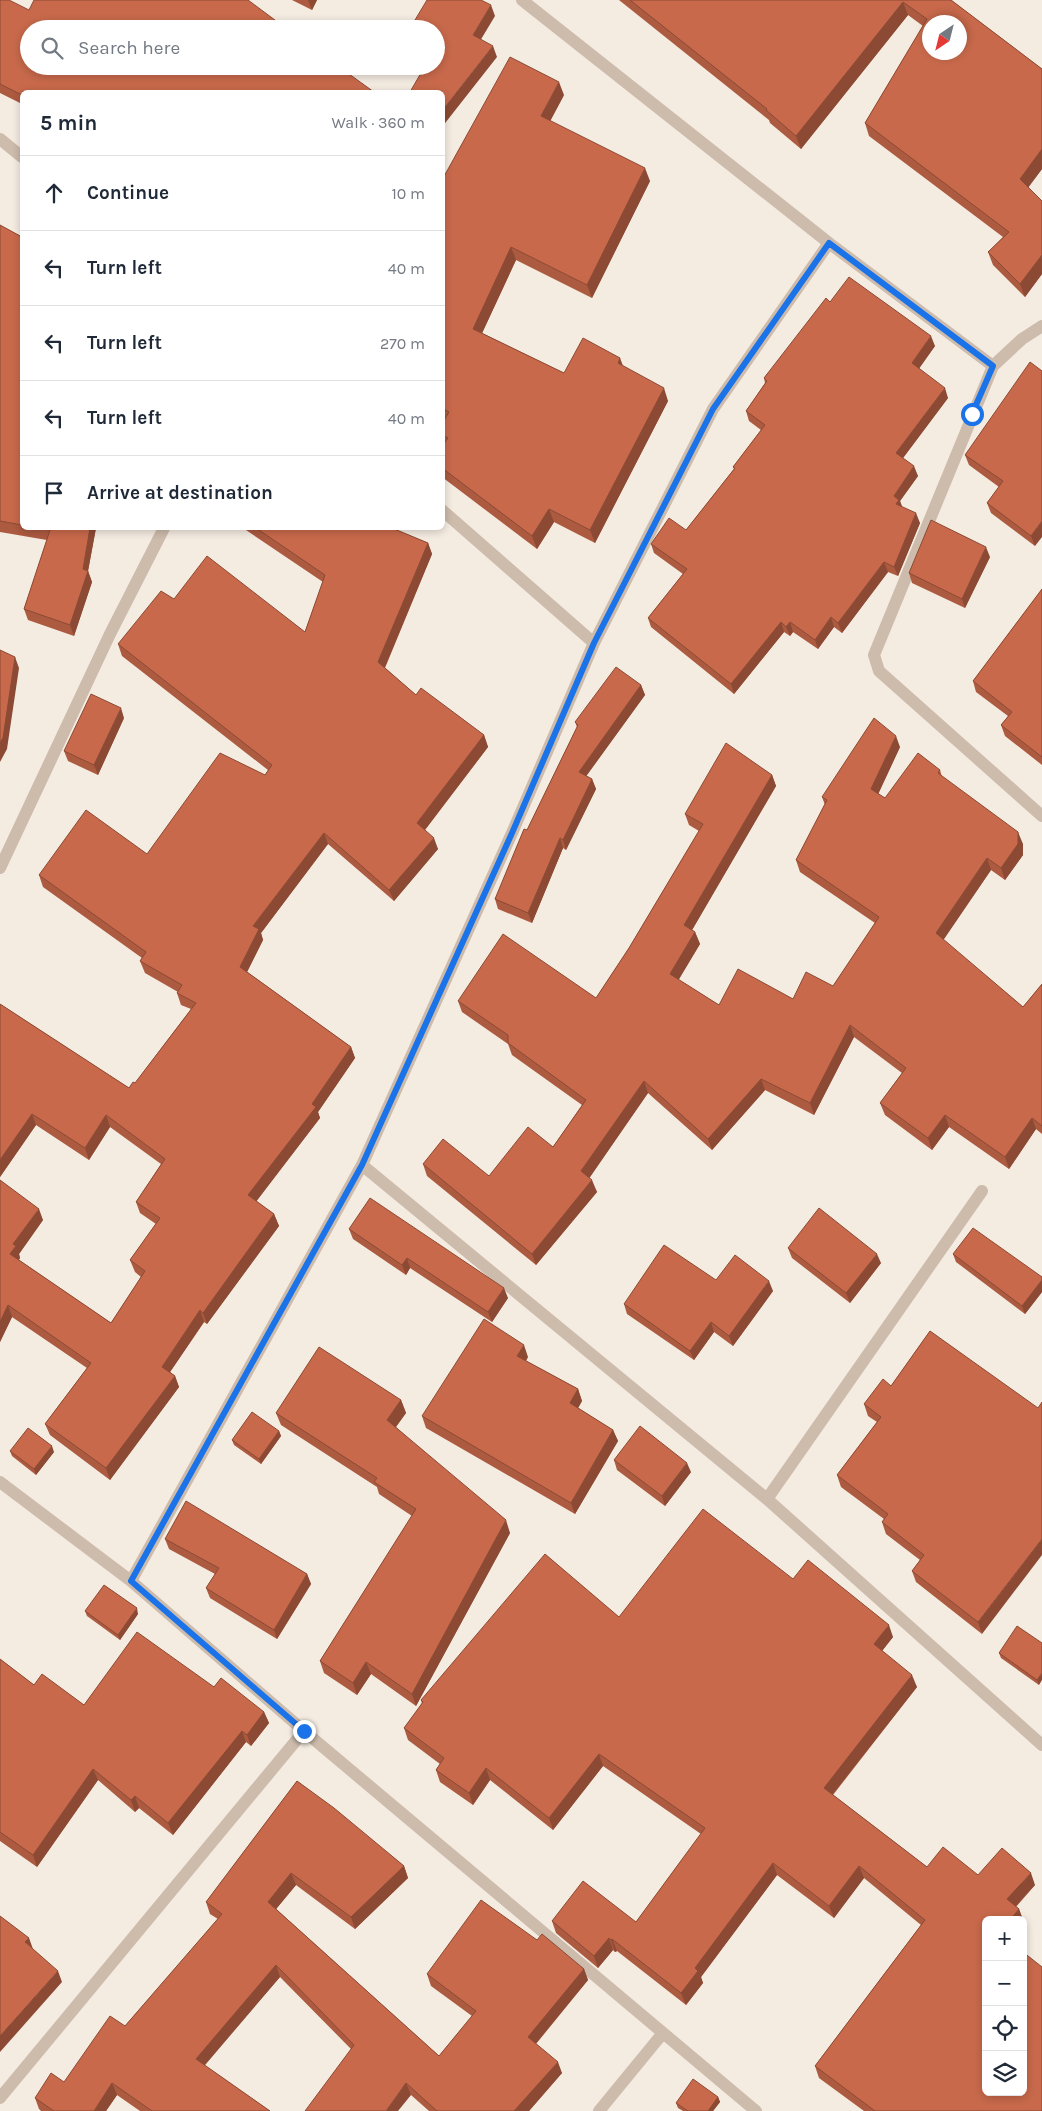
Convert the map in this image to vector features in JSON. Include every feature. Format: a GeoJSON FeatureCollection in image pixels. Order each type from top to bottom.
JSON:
{"type":"FeatureCollection","features":[{"type":"Feature","properties":{"kind":"street"},"geometry":{"type":"LineString","coordinates":[[522,0],[829,243],[993,366]]}},
{"type":"Feature","properties":{"kind":"street"},"geometry":{"type":"LineString","coordinates":[[0,139],[20,155]]}},
{"type":"Feature","properties":{"kind":"street"},"geometry":{"type":"LineString","coordinates":[[131,1581],[362,1165],[512,833],[594,643],[713,409],[829,243]]}},
{"type":"Feature","properties":{"kind":"street"},"geometry":{"type":"LineString","coordinates":[[1042,326],[1022,339],[993,366],[874,655],[879,671],[1042,816]]}},
{"type":"Feature","properties":{"kind":"street"},"geometry":{"type":"LineString","coordinates":[[445,513],[594,643]]}},
{"type":"Feature","properties":{"kind":"street"},"geometry":{"type":"LineString","coordinates":[[0,868],[110,634],[163,530]]}},
{"type":"Feature","properties":{"kind":"street"},"geometry":{"type":"LineString","coordinates":[[362,1165],[767,1499],[1042,1745]]}},
{"type":"Feature","properties":{"kind":"street"},"geometry":{"type":"LineString","coordinates":[[767,1499],[982,1191]]}},
{"type":"Feature","properties":{"kind":"street"},"geometry":{"type":"LineString","coordinates":[[0,1482],[131,1581],[304,1731],[756,2111]]}},
{"type":"Feature","properties":{"kind":"street"},"geometry":{"type":"LineString","coordinates":[[0,2098],[304,1731]]}},
{"type":"Feature","properties":{"kind":"street"},"geometry":{"type":"LineString","coordinates":[[599,2111],[663,2033]]}},
{"type":"Feature","properties":{"kind":"building"},"geometry":{"type":"Polygon","coordinates":[[[0,0],[9,0],[29,10],[34,0],[248,0],[275,20],[20,20],[20,75],[350,75],[371,90],[20,90],[20,94],[0,84],[0,0]]]}},
{"type":"Feature","properties":{"kind":"building"},"geometry":{"type":"Polygon","coordinates":[[[427,0],[481,0],[491,5],[473,35],[493,46],[445,107],[445,90],[411,90],[420,75],[445,75],[445,20],[415,20],[427,0]]]}},
{"type":"Feature","properties":{"kind":"building"},"geometry":{"type":"Polygon","coordinates":[[[630,0],[951,0],[1042,69],[1042,149],[1020,179],[1042,201],[1042,255],[1020,284],[988,252],[1009,232],[865,123],[922,27],[922,60],[967,60],[967,15],[922,15],[903,2],[796,136],[630,0]]]}},
{"type":"Feature","properties":{"kind":"building"},"geometry":{"type":"Polygon","coordinates":[[[510,57],[559,82],[541,116],[645,168],[587,285],[511,247],[473,329],[564,373],[583,338],[620,358],[618,363],[664,388],[590,530],[549,509],[532,536],[445,470],[445,442],[448,438],[445,436],[445,419],[449,412],[445,410],[445,175],[510,57]]]}},
{"type":"Feature","properties":{"kind":"building"},"geometry":{"type":"Polygon","coordinates":[[[0,225],[20,236],[20,525],[0,521],[0,225]]]}},
{"type":"Feature","properties":{"kind":"building"},"geometry":{"type":"Polygon","coordinates":[[[849,277],[931,336],[912,363],[945,388],[896,453],[914,466],[894,496],[899,500],[896,504],[916,513],[894,567],[884,562],[838,623],[831,617],[815,640],[790,622],[786,627],[781,622],[731,684],[648,618],[687,569],[651,544],[669,518],[686,530],[735,468],[733,467],[765,425],[746,411],[767,381],[764,378],[826,298],[830,302],[849,277]]]}},
{"type":"Feature","properties":{"kind":"building"},"geometry":{"type":"Polygon","coordinates":[[[1030,362],[1042,371],[1042,521],[1031,536],[987,503],[1003,481],[965,455],[1030,362]]]}},
{"type":"Feature","properties":{"kind":"building"},"geometry":{"type":"Polygon","coordinates":[[[931,520],[986,547],[962,599],[909,573],[931,520]]]}},
{"type":"Feature","properties":{"kind":"building"},"geometry":{"type":"Polygon","coordinates":[[[50,530],[90,530],[83,569],[88,571],[70,625],[24,609],[50,530]]]}},
{"type":"Feature","properties":{"kind":"building"},"geometry":{"type":"Polygon","coordinates":[[[259,530],[397,530],[428,543],[378,662],[416,695],[421,688],[484,735],[417,823],[434,838],[389,890],[324,833],[253,926],[259,929],[240,967],[351,1047],[312,1104],[316,1107],[248,1195],[274,1214],[203,1313],[200,1310],[162,1367],[175,1376],[106,1468],[45,1424],[91,1363],[8,1305],[0,1322],[0,1180],[39,1209],[13,1244],[16,1246],[10,1254],[111,1323],[145,1271],[130,1260],[160,1218],[136,1202],[165,1159],[106,1115],[85,1148],[32,1114],[0,1160],[0,1004],[129,1088],[133,1082],[135,1083],[196,1003],[177,993],[182,985],[140,961],[146,952],[39,875],[86,810],[147,854],[220,753],[265,775],[272,765],[118,644],[161,591],[174,599],[207,556],[305,632],[325,575],[259,530]]]}},
{"type":"Feature","properties":{"kind":"building"},"geometry":{"type":"Polygon","coordinates":[[[1042,589],[1042,757],[1001,725],[1012,712],[973,681],[1042,589]]]}},
{"type":"Feature","properties":{"kind":"building"},"geometry":{"type":"Polygon","coordinates":[[[0,650],[15,657],[3,738],[0,743],[0,650]]]}},
{"type":"Feature","properties":{"kind":"building"},"geometry":{"type":"Polygon","coordinates":[[[616,667],[641,685],[579,772],[592,779],[563,840],[560,838],[528,913],[495,899],[524,829],[527,830],[578,725],[575,722],[616,667]]]}},
{"type":"Feature","properties":{"kind":"building"},"geometry":{"type":"Polygon","coordinates":[[[91,694],[121,708],[94,765],[64,751],[91,694]]]}},
{"type":"Feature","properties":{"kind":"building"},"geometry":{"type":"Polygon","coordinates":[[[874,718],[896,736],[871,789],[885,798],[918,753],[940,770],[938,773],[1018,832],[1018,844],[1001,868],[987,858],[936,933],[1023,1007],[1042,984],[1042,1126],[1032,1118],[1005,1157],[945,1115],[928,1138],[880,1103],[906,1068],[850,1025],[810,1103],[761,1079],[708,1139],[644,1081],[581,1171],[592,1180],[532,1254],[423,1164],[443,1139],[489,1176],[528,1127],[553,1147],[586,1100],[508,1043],[508,1035],[458,1001],[503,934],[596,998],[629,948],[703,824],[685,814],[726,743],[772,775],[684,925],[695,932],[670,974],[719,1005],[738,969],[793,999],[806,972],[833,986],[879,917],[796,860],[827,800],[822,797],[874,718]]]}},
{"type":"Feature","properties":{"kind":"building"},"geometry":{"type":"Polygon","coordinates":[[[370,1198],[504,1288],[488,1312],[407,1258],[402,1265],[349,1229],[370,1198]]]}},
{"type":"Feature","properties":{"kind":"building"},"geometry":{"type":"Polygon","coordinates":[[[819,1208],[877,1254],[846,1293],[788,1248],[819,1208]]]}},
{"type":"Feature","properties":{"kind":"building"},"geometry":{"type":"Polygon","coordinates":[[[973,1228],[1042,1277],[1042,1280],[1022,1306],[953,1254],[973,1228]]]}},
{"type":"Feature","properties":{"kind":"building"},"geometry":{"type":"Polygon","coordinates":[[[664,1245],[716,1280],[735,1255],[769,1281],[729,1336],[711,1322],[690,1351],[624,1304],[664,1245]]]}},
{"type":"Feature","properties":{"kind":"building"},"geometry":{"type":"Polygon","coordinates":[[[484,1319],[524,1345],[517,1356],[578,1389],[570,1403],[613,1430],[571,1503],[422,1416],[484,1319]]]}},
{"type":"Feature","properties":{"kind":"building"},"geometry":{"type":"Polygon","coordinates":[[[930,1331],[1038,1408],[1042,1402],[1042,1539],[978,1622],[912,1571],[924,1555],[882,1522],[888,1514],[837,1475],[881,1417],[864,1404],[883,1379],[891,1386],[930,1331]]]}},
{"type":"Feature","properties":{"kind":"building"},"geometry":{"type":"Polygon","coordinates":[[[319,1347],[401,1400],[387,1420],[506,1520],[412,1694],[366,1662],[353,1683],[320,1661],[416,1509],[374,1482],[377,1478],[276,1413],[319,1347]]]}},
{"type":"Feature","properties":{"kind":"building"},"geometry":{"type":"Polygon","coordinates":[[[252,1412],[279,1431],[259,1459],[232,1440],[252,1412]]]}},
{"type":"Feature","properties":{"kind":"building"},"geometry":{"type":"Polygon","coordinates":[[[640,1426],[687,1463],[662,1496],[614,1460],[640,1426]]]}},
{"type":"Feature","properties":{"kind":"building"},"geometry":{"type":"Polygon","coordinates":[[[28,1428],[52,1446],[34,1469],[10,1451],[28,1428]]]}},
{"type":"Feature","properties":{"kind":"building"},"geometry":{"type":"Polygon","coordinates":[[[186,1501],[307,1574],[274,1630],[206,1588],[219,1568],[165,1539],[186,1501]]]}},
{"type":"Feature","properties":{"kind":"building"},"geometry":{"type":"Polygon","coordinates":[[[703,1509],[793,1579],[808,1560],[889,1625],[874,1644],[912,1675],[824,1788],[927,1867],[943,1847],[978,1875],[1002,1848],[1031,1873],[1007,1899],[1019,1909],[1013,1916],[982,1916],[982,2096],[1027,2096],[1027,1955],[1042,1967],[1042,2111],[875,2111],[815,2066],[925,1920],[859,1866],[829,1906],[773,1863],[695,1968],[698,1971],[681,1993],[612,1939],[609,1938],[594,1956],[552,1921],[583,1881],[636,1922],[705,1828],[599,1754],[549,1818],[486,1768],[469,1793],[436,1770],[444,1758],[404,1728],[423,1702],[421,1700],[545,1554],[619,1617],[703,1509]]]}},
{"type":"Feature","properties":{"kind":"building"},"geometry":{"type":"Polygon","coordinates":[[[104,1585],[137,1608],[118,1635],[85,1611],[104,1585]]]}},
{"type":"Feature","properties":{"kind":"building"},"geometry":{"type":"Polygon","coordinates":[[[1017,1626],[1042,1643],[1042,1673],[1037,1680],[999,1653],[1017,1626]]]}},
{"type":"Feature","properties":{"kind":"building"},"geometry":{"type":"Polygon","coordinates":[[[137,1632],[214,1687],[221,1678],[264,1712],[247,1735],[242,1731],[168,1823],[135,1796],[131,1800],[93,1769],[33,1855],[0,1832],[0,1659],[34,1685],[42,1674],[84,1705],[137,1632]]]}},
{"type":"Feature","properties":{"kind":"building"},"geometry":{"type":"Polygon","coordinates":[[[297,1781],[334,1808],[404,1866],[351,1917],[291,1873],[268,1902],[439,2056],[476,2011],[427,1974],[481,1900],[537,1940],[542,1934],[584,1969],[528,2037],[558,2062],[514,2111],[437,2111],[406,2083],[386,2111],[305,2111],[354,2045],[276,1965],[196,2059],[270,2111],[152,2111],[112,2083],[94,2111],[54,2111],[35,2098],[51,2073],[64,2082],[110,2016],[125,2026],[222,1914],[206,1902],[297,1781]]]}},
{"type":"Feature","properties":{"kind":"building"},"geometry":{"type":"Polygon","coordinates":[[[0,1916],[29,1938],[25,1942],[58,1971],[0,2036],[0,1916]]]}},
{"type":"Feature","properties":{"kind":"building"},"geometry":{"type":"Polygon","coordinates":[[[693,2079],[718,2097],[708,2111],[688,2111],[676,2103],[693,2079]]]}},
{"type":"Feature","properties":{"kind":"route"},"geometry":{"type":"LineString","coordinates":[[304,1731],[131,1581],[362,1165],[512,833],[594,643],[713,409],[829,243],[993,366],[972,414]]}}]}
